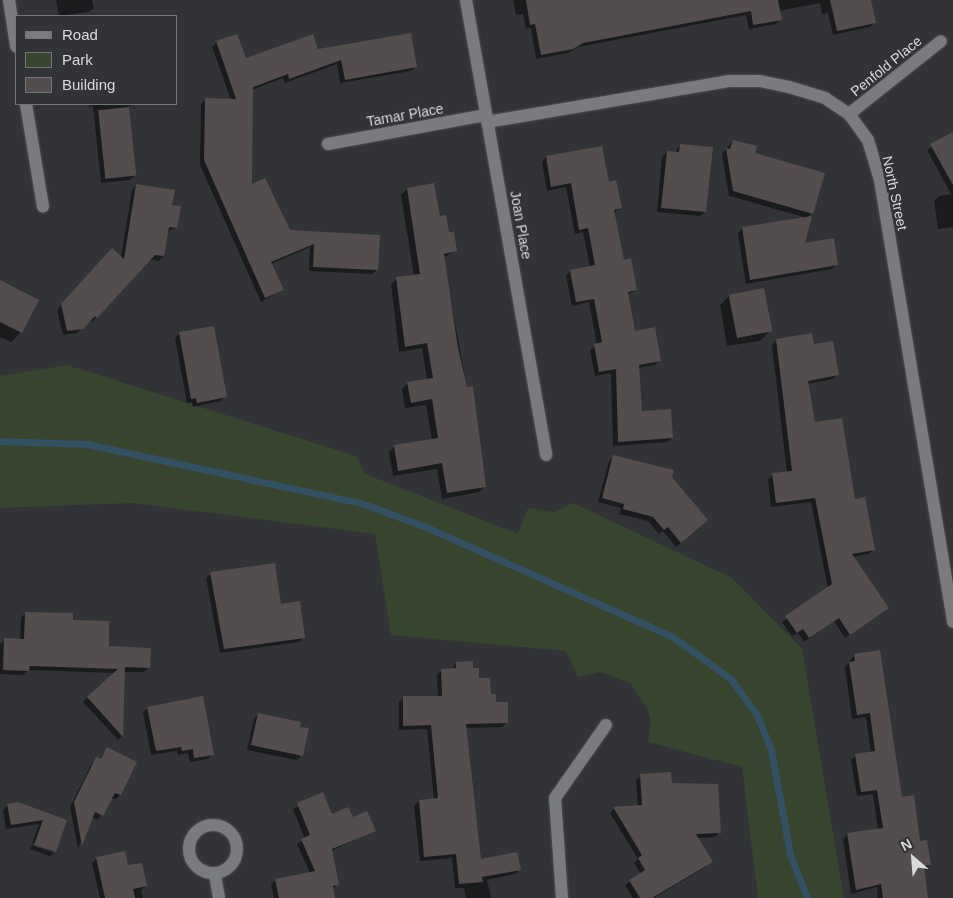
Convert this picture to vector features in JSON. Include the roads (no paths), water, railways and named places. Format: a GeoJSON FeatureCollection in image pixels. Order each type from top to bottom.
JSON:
{"type":"FeatureCollection","features":[{"type":"Feature","properties":{"kind":"street"},"geometry":{"type":"LineString","coordinates":[[9,0],[15,39]]}},
{"type":"Feature","properties":{"kind":"street","name":"Joan Place"},"geometry":{"type":"LineString","coordinates":[[466,0],[546,455]]}},
{"type":"Feature","properties":{"kind":"street","name":"Penfold Place"},"geometry":{"type":"LineString","coordinates":[[849,114],[941,41]]}},
{"type":"Feature","properties":{"kind":"street","name":"North Street"},"geometry":{"type":"LineString","coordinates":[[487,119],[729,81],[760,81],[789,87],[825,98],[849,114],[868,140],[880,180],[953,622]]}},
{"type":"Feature","properties":{"kind":"street"},"geometry":{"type":"LineString","coordinates":[[26,105],[43,207]]}},
{"type":"Feature","properties":{"kind":"street","name":"Tamar Place"},"geometry":{"type":"LineString","coordinates":[[328,144],[487,119]]}},
{"type":"Feature","properties":{"kind":"street"},"geometry":{"type":"LineString","coordinates":[[562,898],[555,798],[606,725]]}},
{"type":"Feature","properties":{"kind":"street"},"geometry":{"type":"LineString","coordinates":[[215,875],[219,898]]}},
{"type":"Feature","properties":{"kind":"waterway"},"geometry":{"type":"LineString","coordinates":[[0,441],[87,444],[361,503],[426,527],[673,637],[731,679],[757,715],[771,750],[790,854],[807,898]]}}]}
